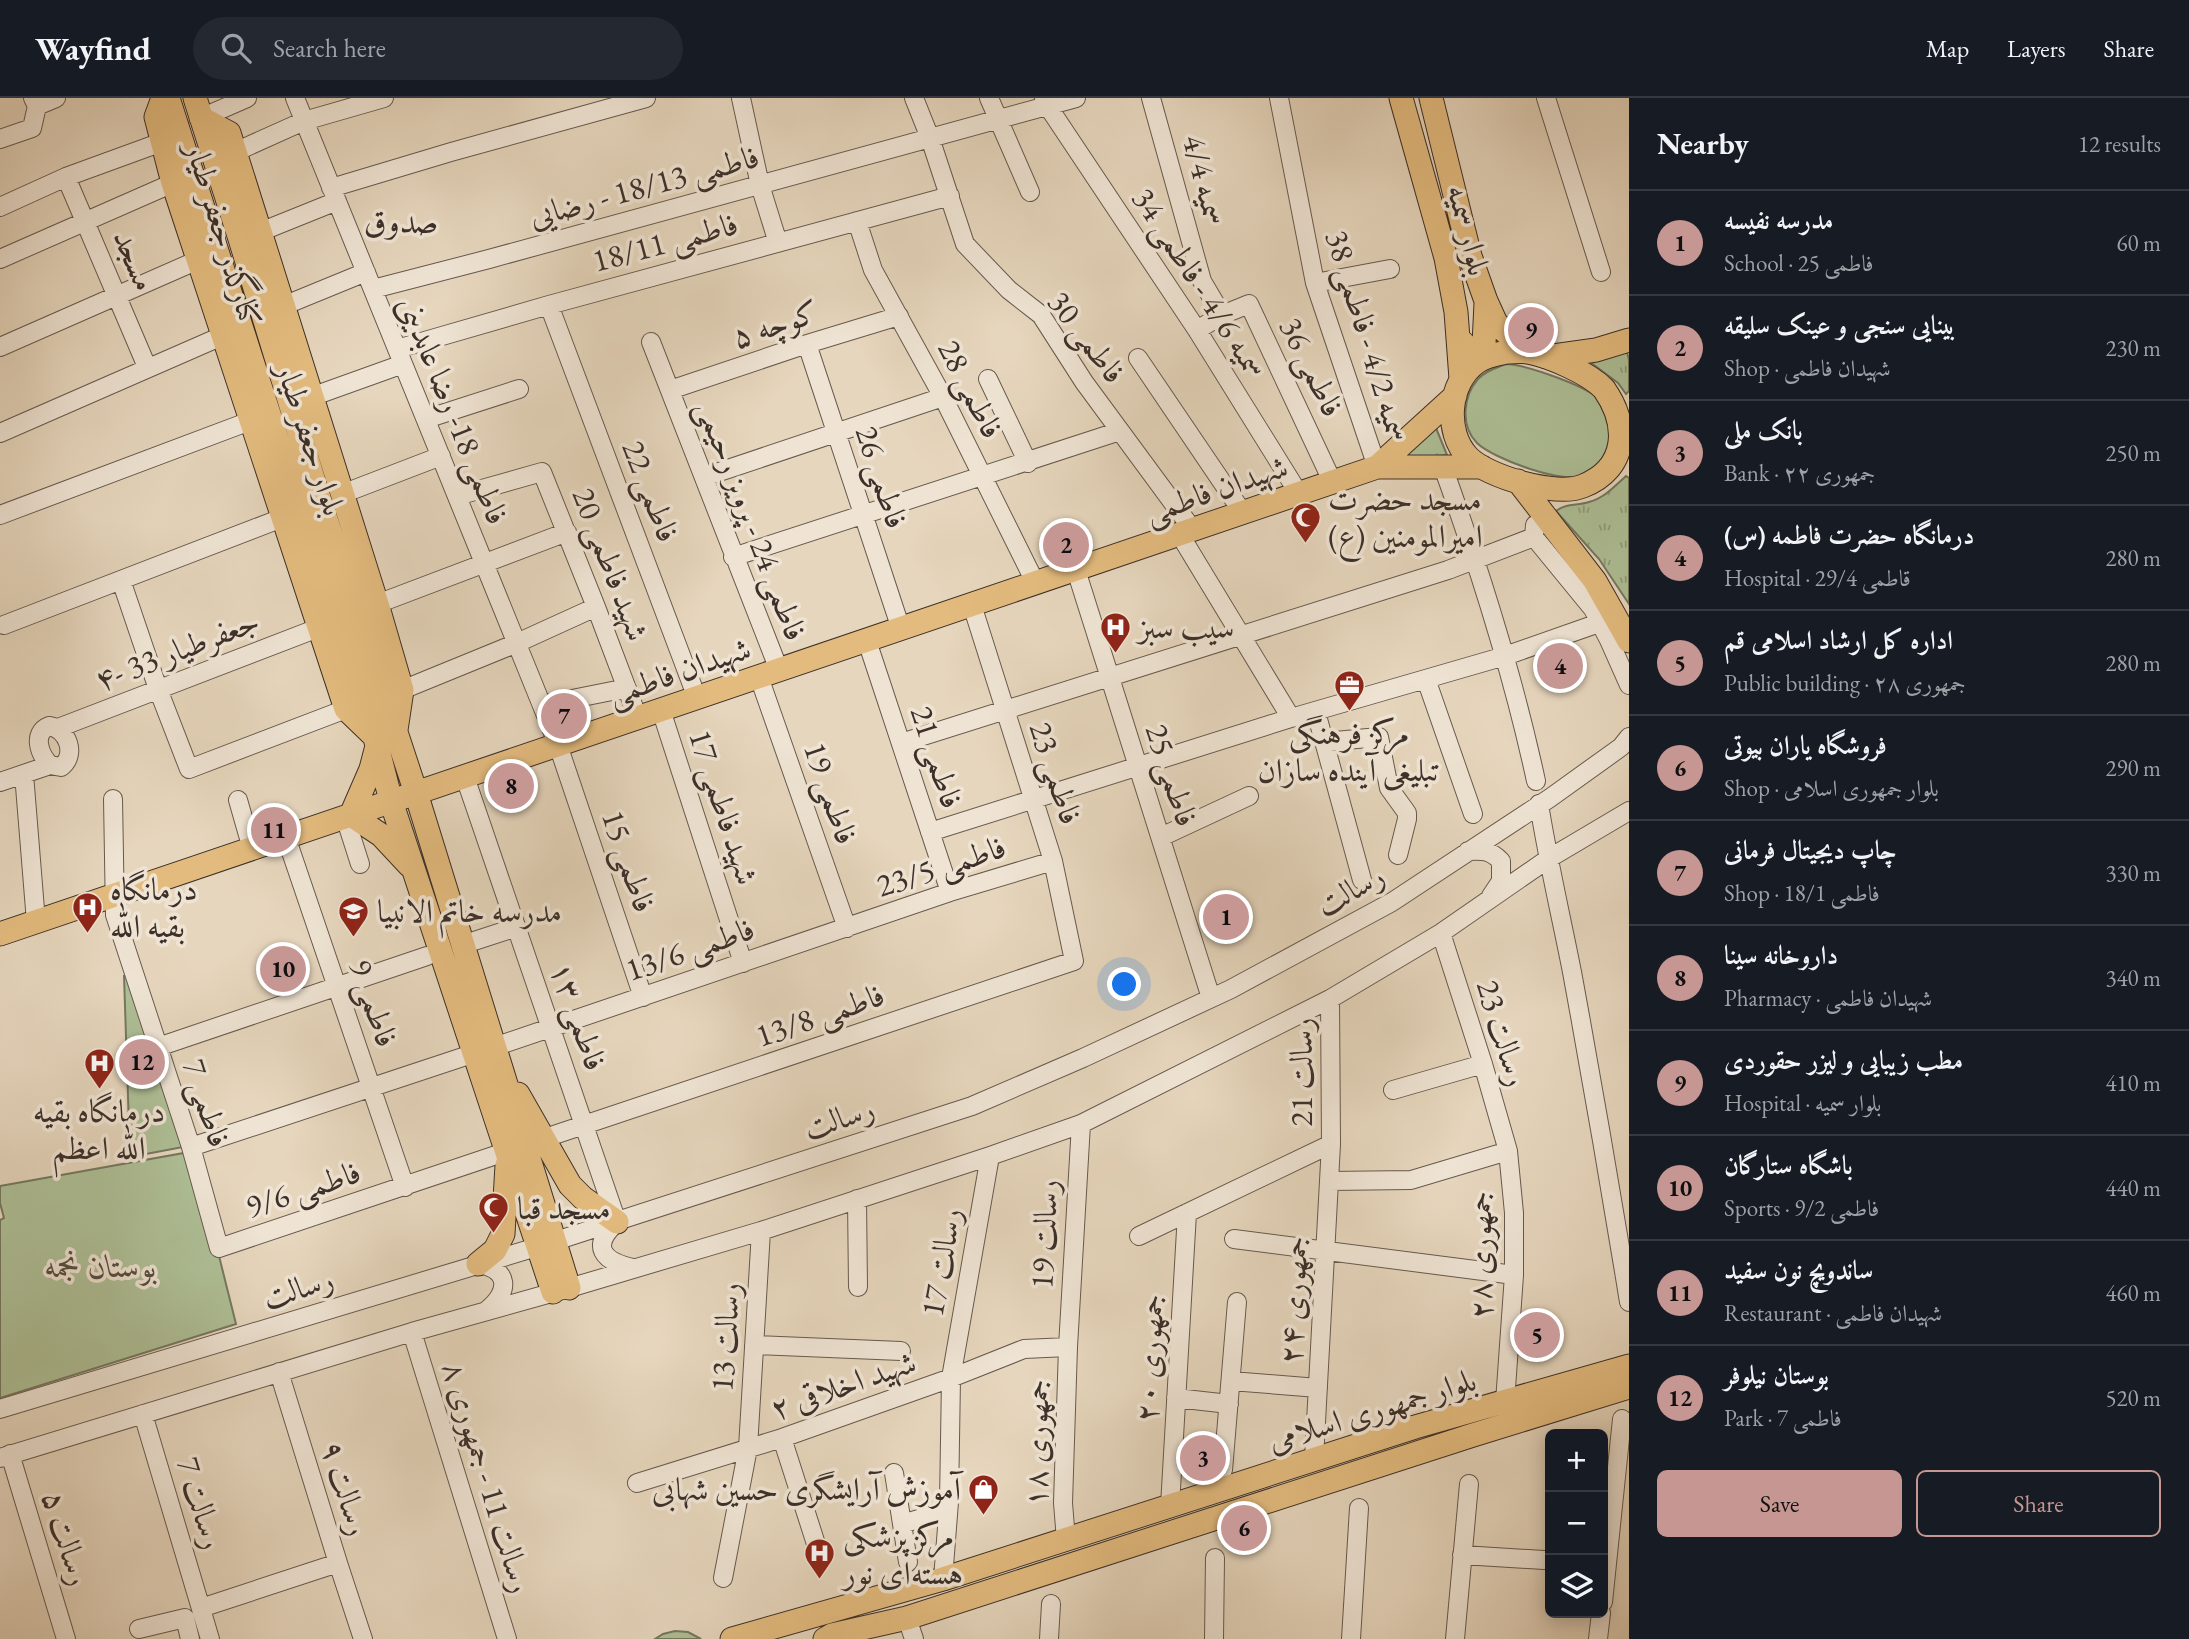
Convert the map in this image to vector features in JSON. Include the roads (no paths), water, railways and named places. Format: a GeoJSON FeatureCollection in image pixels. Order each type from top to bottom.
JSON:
{"type":"FeatureCollection","features":[{"type":"Feature","properties":{"kind":"main road","name":"کنارگذر جعفر طیار"},"geometry":{"type":"LineString","coordinates":[[166,98],[156,117],[173,183],[318,628],[346,709],[382,739],[402,690],[377,604],[229,133],[198,108]]}},
{"type":"Feature","properties":{"kind":"main road","name":"بلوار جعفر طیار"},"geometry":{"type":"LineString","coordinates":[[166,98],[296,499],[382,739],[404,760],[426,790],[430,840],[489,1052]]}},
{"type":"Feature","properties":{"kind":"main road","name":"بلوار سمیه"},"geometry":{"type":"LineString","coordinates":[[1401,98],[1446,258],[1456,312],[1458,387]]}},
{"type":"Feature","properties":{"kind":"main road","name":"بلوار سمیه"},"geometry":{"type":"LineString","coordinates":[[1431,98],[1470,256],[1486,301],[1496,323],[1536,355]]}},
{"type":"Feature","properties":{"kind":"main road","name":"بلوار جعفر طیار"},"geometry":{"type":"LineString","coordinates":[[198,108],[320,501],[382,739],[391,801],[414,869],[489,1052]]}},
{"type":"Feature","properties":{"kind":"main road"},"geometry":{"type":"LineString","coordinates":[[1457,337],[1468,347],[1476,349],[1484,344],[1486,301]]}},
{"type":"Feature","properties":{"kind":"main road"},"geometry":{"type":"LineString","coordinates":[[1377,467],[1458,387],[1479,360],[1507,352],[1536,355],[1596,350],[1629,340]]}},
{"type":"Feature","properties":{"kind":"main road"},"geometry":{"type":"LineString","coordinates":[[1458,387],[1452,416],[1454,430],[1468,457],[1482,467],[1540,488],[1578,488],[1594,482],[1626,456],[1623,402],[1575,370],[1536,355]]}},
{"type":"Feature","properties":{"kind":"main road"},"geometry":{"type":"LineString","coordinates":[[1377,467],[1482,467]]}},
{"type":"Feature","properties":{"kind":"main road","name":"شهیدان فاطمی"},"geometry":{"type":"LineString","coordinates":[[0,934],[1377,467]]}},
{"type":"Feature","properties":{"kind":"main road"},"geometry":{"type":"LineString","coordinates":[[1518,481],[1595,581],[1629,641]]}},
{"type":"Feature","properties":{"kind":"main road"},"geometry":{"type":"LineString","coordinates":[[382,739],[348,816],[381,835],[414,869]]}},
{"type":"Feature","properties":{"kind":"main road"},"geometry":{"type":"LineString","coordinates":[[489,1052],[525,1145],[547,1244],[561,1290]]}},
{"type":"Feature","properties":{"kind":"main road"},"geometry":{"type":"LineString","coordinates":[[489,1052],[525,1145],[583,1198],[617,1222]]}},
{"type":"Feature","properties":{"kind":"main road"},"geometry":{"type":"LineString","coordinates":[[478,1264],[495,1250],[503,1234],[525,1145]]}},
{"type":"Feature","properties":{"kind":"main road","name":"بلوار جمهوری اسلامی"},"geometry":{"type":"LineString","coordinates":[[732,1639],[943,1579],[1415,1427],[1629,1366]]}},
{"type":"Feature","properties":{"kind":"main road","name":"بلوار جمهوری اسلامی"},"geometry":{"type":"LineString","coordinates":[[825,1639],[832,1635],[911,1628],[1473,1435],[1629,1387]]}},
{"type":"Feature","properties":{"kind":"street"},"geometry":{"type":"LineString","coordinates":[[0,139],[32,128],[35,102],[56,98]]}},
{"type":"Feature","properties":{"kind":"street"},"geometry":{"type":"LineString","coordinates":[[198,108],[247,98]]}},
{"type":"Feature","properties":{"kind":"street","name":"فاطمی 18- رضا عابدینی"},"geometry":{"type":"LineString","coordinates":[[295,98],[558,745]]}},
{"type":"Feature","properties":{"kind":"street"},"geometry":{"type":"LineString","coordinates":[[234,152],[304,121],[382,98]]}},
{"type":"Feature","properties":{"kind":"street"},"geometry":{"type":"LineString","coordinates":[[260,232],[334,195],[452,152],[646,98]]}},
{"type":"Feature","properties":{"kind":"street"},"geometry":{"type":"LineString","coordinates":[[741,98],[760,185],[778,243]]}},
{"type":"Feature","properties":{"kind":"street","name":"فاطمی 30"},"geometry":{"type":"LineString","coordinates":[[914,98],[965,244],[1009,289],[1041,315],[1187,533],[1240,635],[1291,718]]}},
{"type":"Feature","properties":{"kind":"street"},"geometry":{"type":"LineString","coordinates":[[989,98],[1030,192]]}},
{"type":"Feature","properties":{"kind":"street","name":"فاطمی 18/13 - رضایی"},"geometry":{"type":"LineString","coordinates":[[373,289],[930,138],[1046,102],[1076,98]]}},
{"type":"Feature","properties":{"kind":"street","name":"سمیه 4/4"},"geometry":{"type":"LineString","coordinates":[[1151,98],[1202,281],[1222,315]]}},
{"type":"Feature","properties":{"kind":"street","name":"سمیه 4/2 - فاطمی 38"},"geometry":{"type":"LineString","coordinates":[[1279,98],[1315,283],[1377,467]]}},
{"type":"Feature","properties":{"kind":"street"},"geometry":{"type":"LineString","coordinates":[[1546,98],[1601,272]]}},
{"type":"Feature","properties":{"kind":"street","name":"سمیه 4/6 - فاطمی 34"},"geometry":{"type":"LineString","coordinates":[[1046,102],[1197,330],[1299,494]]}},
{"type":"Feature","properties":{"kind":"street"},"geometry":{"type":"LineString","coordinates":[[0,207],[66,177],[162,142]]}},
{"type":"Feature","properties":{"kind":"street","name":"مسجد"},"geometry":{"type":"LineString","coordinates":[[66,177],[147,367]]}},
{"type":"Feature","properties":{"kind":"street"},"geometry":{"type":"LineString","coordinates":[[0,259],[173,183]]}},
{"type":"Feature","properties":{"kind":"street","name":"فاطمی 18/11"},"geometry":{"type":"LineString","coordinates":[[312,397],[400,357],[549,305],[950,196]]}},
{"type":"Feature","properties":{"kind":"street","name":"فاطمی 28"},"geometry":{"type":"LineString","coordinates":[[858,221],[873,270],[943,397],[1036,583]]}},
{"type":"Feature","properties":{"kind":"street"},"geometry":{"type":"LineString","coordinates":[[0,347],[198,260]]}},
{"type":"Feature","properties":{"kind":"street"},"geometry":{"type":"LineString","coordinates":[[1315,283],[1390,269]]}},
{"type":"Feature","properties":{"kind":"street"},"geometry":{"type":"LineString","coordinates":[[283,306],[366,272]]}},
{"type":"Feature","properties":{"kind":"street","name":"فاطمی 36"},"geometry":{"type":"LineString","coordinates":[[1222,315],[1249,304],[1333,483]]}},
{"type":"Feature","properties":{"kind":"street","name":"فاطمی 22"},"geometry":{"type":"LineString","coordinates":[[549,305],[697,698]]}},
{"type":"Feature","properties":{"kind":"street"},"geometry":{"type":"LineString","coordinates":[[1197,330],[1222,315]]}},
{"type":"Feature","properties":{"kind":"street","name":"کوچه ۵"},"geometry":{"type":"LineString","coordinates":[[670,390],[899,316]]}},
{"type":"Feature","properties":{"kind":"street"},"geometry":{"type":"LineString","coordinates":[[0,433],[222,335]]}},
{"type":"Feature","properties":{"kind":"street","name":"فاطمی 24 - پرویز رحیمی"},"geometry":{"type":"LineString","coordinates":[[652,342],[733,557],[769,674]]}},
{"type":"Feature","properties":{"kind":"street","name":"فاطمی 26"},"geometry":{"type":"LineString","coordinates":[[807,344],[901,629]]}},
{"type":"Feature","properties":{"kind":"street"},"geometry":{"type":"LineString","coordinates":[[1139,358],[1243,513]]}},
{"type":"Feature","properties":{"kind":"street"},"geometry":{"type":"LineString","coordinates":[[988,379],[1028,463]]}},
{"type":"Feature","properties":{"kind":"street"},"geometry":{"type":"LineString","coordinates":[[426,419],[519,389]]}},
{"type":"Feature","properties":{"kind":"street"},"geometry":{"type":"LineString","coordinates":[[704,477],[943,397]]}},
{"type":"Feature","properties":{"kind":"street"},"geometry":{"type":"LineString","coordinates":[[0,515],[250,421]]}},
{"type":"Feature","properties":{"kind":"street"},"geometry":{"type":"LineString","coordinates":[[733,557],[1120,432]]}},
{"type":"Feature","properties":{"kind":"street"},"geometry":{"type":"LineString","coordinates":[[342,494],[441,456]]}},
{"type":"Feature","properties":{"kind":"street"},"geometry":{"type":"LineString","coordinates":[[1443,467],[1476,560],[1505,656],[1536,781]]}},
{"type":"Feature","properties":{"kind":"street","name":"شهید فاطمی 20"},"geometry":{"type":"LineString","coordinates":[[457,496],[542,472],[638,718]]}},
{"type":"Feature","properties":{"kind":"street"},"geometry":{"type":"LineString","coordinates":[[1537,508],[1534,537],[1593,609],[1629,685]]}},
{"type":"Feature","properties":{"kind":"street"},"geometry":{"type":"LineString","coordinates":[[4,625],[282,518]]}},
{"type":"Feature","properties":{"kind":"street"},"geometry":{"type":"LineString","coordinates":[[377,604],[566,532]]}},
{"type":"Feature","properties":{"kind":"street"},"geometry":{"type":"LineString","coordinates":[[901,743],[1352,601],[1476,560],[1534,537]]}},
{"type":"Feature","properties":{"kind":"street","name":"فاطمی 25"},"geometry":{"type":"LineString","coordinates":[[1076,570],[1212,998]]}},
{"type":"Feature","properties":{"kind":"street"},"geometry":{"type":"LineString","coordinates":[[121,580],[189,769],[346,709]]}},
{"type":"Feature","properties":{"kind":"street","name":"فاطمی 23"},"geometry":{"type":"LineString","coordinates":[[972,605],[1053,861],[1074,961]]}},
{"type":"Feature","properties":{"kind":"street"},"geometry":{"type":"LineString","coordinates":[[402,690],[596,607]]}},
{"type":"Feature","properties":{"kind":"street"},"geometry":{"type":"LineString","coordinates":[[930,832],[1291,718],[1505,656],[1599,623]]}},
{"type":"Feature","properties":{"kind":"street","name":"۴- جعفرطیار 33"},"geometry":{"type":"LineString","coordinates":[[24,774],[50,765],[42,755],[40,735],[45,727],[58,728],[318,628]]}},
{"type":"Feature","properties":{"kind":"street","name":"فاطمی 21"},"geometry":{"type":"LineString","coordinates":[[867,640],[950,892]]}},
{"type":"Feature","properties":{"kind":"street","name":"فاطمی 19"},"geometry":{"type":"LineString","coordinates":[[769,674],[846,928]]}},
{"type":"Feature","properties":{"kind":"street"},"geometry":{"type":"LineString","coordinates":[[1426,679],[1473,814]]}},
{"type":"Feature","properties":{"kind":"street"},"geometry":{"type":"LineString","coordinates":[[542,705],[627,688]]}},
{"type":"Feature","properties":{"kind":"street","name":"شهید فاطمی 17"},"geometry":{"type":"LineString","coordinates":[[660,710],[743,963]]}},
{"type":"Feature","properties":{"kind":"street"},"geometry":{"type":"LineString","coordinates":[[1316,712],[1362,880]]}},
{"type":"Feature","properties":{"kind":"street"},"geometry":{"type":"LineString","coordinates":[[1324,742],[1379,737],[1389,788],[1406,813],[1407,819],[1398,855]]}},
{"type":"Feature","properties":{"kind":"street","name":"رسالت"},"geometry":{"type":"LineString","coordinates":[[0,1409],[547,1244],[972,1106],[1212,998],[1392,902],[1621,747],[1629,737]]}},
{"type":"Feature","properties":{"kind":"street","name":"فاطمی 15"},"geometry":{"type":"LineString","coordinates":[[558,745],[643,997]]}},
{"type":"Feature","properties":{"kind":"street"},"geometry":{"type":"LineString","coordinates":[[0,782],[24,774],[36,922]]}},
{"type":"Feature","properties":{"kind":"street","name":"فاطمی ۱۳"},"geometry":{"type":"LineString","coordinates":[[465,777],[617,1222]]}},
{"type":"Feature","properties":{"kind":"street"},"geometry":{"type":"LineString","coordinates":[[1161,837],[1249,796]]}},
{"type":"Feature","properties":{"kind":"street","name":"فاطمی 7"},"geometry":{"type":"LineString","coordinates":[[113,799],[115,915],[191,1147],[219,1248]]}},
{"type":"Feature","properties":{"kind":"street"},"geometry":{"type":"LineString","coordinates":[[238,800],[252,849]]}},
{"type":"Feature","properties":{"kind":"street"},"geometry":{"type":"LineString","coordinates":[[1539,804],[1548,859],[1622,1204],[1629,1302]]}},
{"type":"Feature","properties":{"kind":"street"},"geometry":{"type":"LineString","coordinates":[[5,1456],[412,1332],[761,1231],[1080,1124],[1330,999],[1441,933],[1548,859],[1629,811]]}},
{"type":"Feature","properties":{"kind":"street"},"geometry":{"type":"LineString","coordinates":[[348,816],[360,864]]}},
{"type":"Feature","properties":{"kind":"street","name":"فاطمی 9"},"geometry":{"type":"LineString","coordinates":[[286,838],[405,1187]]}},
{"type":"Feature","properties":{"kind":"street"},"geometry":{"type":"LineString","coordinates":[[1468,851],[1492,852],[1501,861],[1501,881],[1489,899]]}},
{"type":"Feature","properties":{"kind":"street","name":"فاطمی 23/5"},"geometry":{"type":"LineString","coordinates":[[846,928],[950,892],[1053,861]]}},
{"type":"Feature","properties":{"kind":"street"},"geometry":{"type":"LineString","coordinates":[[468,943],[517,927]]}},
{"type":"Feature","properties":{"kind":"street","name":"فاطمی 13/6"},"geometry":{"type":"LineString","coordinates":[[191,1147],[371,1087],[489,1052],[551,1027],[846,928]]}},
{"type":"Feature","properties":{"kind":"street","name":"رسالت 23"},"geometry":{"type":"LineString","coordinates":[[1441,933],[1508,1150]]}},
{"type":"Feature","properties":{"kind":"street"},"geometry":{"type":"LineString","coordinates":[[158,1047],[427,956]]}},
{"type":"Feature","properties":{"kind":"street","name":"فاطمی 13/8"},"geometry":{"type":"LineString","coordinates":[[525,1145],[1074,961]]}},
{"type":"Feature","properties":{"kind":"street","name":"رسالت 21"},"geometry":{"type":"LineString","coordinates":[[1330,999],[1331,1144]]}},
{"type":"Feature","properties":{"kind":"street"},"geometry":{"type":"LineString","coordinates":[[1393,1090],[1483,1064]]}},
{"type":"Feature","properties":{"kind":"street","name":"رسالت 19"},"geometry":{"type":"LineString","coordinates":[[1068,1347],[1080,1124]]}},
{"type":"Feature","properties":{"kind":"street"},"geometry":{"type":"LineString","coordinates":[[1139,1236],[1331,1144]]}},
{"type":"Feature","properties":{"kind":"street","name":"جمهوری ۲۴"},"geometry":{"type":"LineString","coordinates":[[1314,1459],[1331,1144]]}},
{"type":"Feature","properties":{"kind":"street","name":"فاطمی 9/6"},"geometry":{"type":"LineString","coordinates":[[219,1248],[525,1145]]}},
{"type":"Feature","properties":{"kind":"street"},"geometry":{"type":"LineString","coordinates":[[1329,1181],[1411,1180],[1508,1150]]}},
{"type":"Feature","properties":{"kind":"street","name":"جمهوری ۲۸"},"geometry":{"type":"LineString","coordinates":[[1505,1402],[1514,1275],[1514,1213],[1508,1150]]}},
{"type":"Feature","properties":{"kind":"street","name":"رسالت 17"},"geometry":{"type":"LineString","coordinates":[[943,1579],[948,1510],[951,1378],[990,1156]]}},
{"type":"Feature","properties":{"kind":"street"},"geometry":{"type":"LineString","coordinates":[[857,1199],[858,1287]]}},
{"type":"Feature","properties":{"kind":"street","name":"جمهوری ۲۰"},"geometry":{"type":"LineString","coordinates":[[1170,1506],[1187,1213]]}},
{"type":"Feature","properties":{"kind":"street"},"geometry":{"type":"LineString","coordinates":[[617,1222],[607,1231],[602,1248],[613,1263],[633,1268]]}},
{"type":"Feature","properties":{"kind":"street","name":"رسالت 13"},"geometry":{"type":"LineString","coordinates":[[723,1578],[748,1448],[761,1231]]}},
{"type":"Feature","properties":{"kind":"street"},"geometry":{"type":"LineString","coordinates":[[1234,1239],[1514,1275]]}},
{"type":"Feature","properties":{"kind":"street"},"geometry":{"type":"LineString","coordinates":[[478,1264],[497,1270],[503,1285],[499,1301],[487,1310]]}},
{"type":"Feature","properties":{"kind":"street"},"geometry":{"type":"LineString","coordinates":[[1223,1470],[1237,1302]]}},
{"type":"Feature","properties":{"kind":"street","name":"رسالت 11 - جمهوری ۸"},"geometry":{"type":"LineString","coordinates":[[412,1332],[507,1639]]}},
{"type":"Feature","properties":{"kind":"street"},"geometry":{"type":"LineString","coordinates":[[754,1345],[901,1351]]}},
{"type":"Feature","properties":{"kind":"street","name":"شهید اخلاقی ۲"},"geometry":{"type":"LineString","coordinates":[[637,1483],[782,1438],[1024,1349],[1068,1347]]}},
{"type":"Feature","properties":{"kind":"street","name":"جمهوری ۱۸"},"geometry":{"type":"LineString","coordinates":[[1066,1540],[1063,1503],[1068,1347]]}},
{"type":"Feature","properties":{"kind":"street","name":"رسالت ۹"},"geometry":{"type":"LineString","coordinates":[[201,1608],[338,1563],[279,1372]]}},
{"type":"Feature","properties":{"kind":"street"},"geometry":{"type":"LineString","coordinates":[[1231,1381],[1318,1388]]}},
{"type":"Feature","properties":{"kind":"street"},"geometry":{"type":"LineString","coordinates":[[1176,1398],[1229,1404]]}},
{"type":"Feature","properties":{"kind":"street","name":"رسالت 7"},"geometry":{"type":"LineString","coordinates":[[143,1414],[211,1639]]}},
{"type":"Feature","properties":{"kind":"street"},"geometry":{"type":"LineString","coordinates":[[1608,1557],[1622,1419]]}},
{"type":"Feature","properties":{"kind":"street"},"geometry":{"type":"LineString","coordinates":[[782,1438],[816,1544]]}},
{"type":"Feature","properties":{"kind":"street","name":"رسالت ۵"},"geometry":{"type":"LineString","coordinates":[[5,1456],[66,1639]]}},
{"type":"Feature","properties":{"kind":"street"},"geometry":{"type":"LineString","coordinates":[[894,1473],[908,1562]]}},
{"type":"Feature","properties":{"kind":"street"},"geometry":{"type":"LineString","coordinates":[[1455,1639],[1469,1484]]}},
{"type":"Feature","properties":{"kind":"street"},"geometry":{"type":"LineString","coordinates":[[1352,1639],[1359,1508]]}},
{"type":"Feature","properties":{"kind":"street"},"geometry":{"type":"LineString","coordinates":[[902,1524],[948,1510]]}},
{"type":"Feature","properties":{"kind":"street"},"geometry":{"type":"LineString","coordinates":[[1462,1555],[1544,1560]]}},
{"type":"Feature","properties":{"kind":"street"},"geometry":{"type":"LineString","coordinates":[[1214,1639],[1215,1558]]}},
{"type":"Feature","properties":{"kind":"street"},"geometry":{"type":"LineString","coordinates":[[338,1563],[363,1639]]}},
{"type":"Feature","properties":{"kind":"street"},"geometry":{"type":"LineString","coordinates":[[1049,1639],[1051,1604]]}},
{"type":"Feature","properties":{"kind":"street"},"geometry":{"type":"LineString","coordinates":[[139,1629],[185,1618],[190,1639]]}},
{"type":"Feature","properties":{"kind":"street"},"geometry":{"type":"LineString","coordinates":[[1598,1639],[1600,1618]]}},
{"type":"Feature","properties":{"kind":"place","name":"مطب زیبایی و لیزر حقوردی"},"geometry":{"type":"Point","coordinates":[1531,330]}},
{"type":"Feature","properties":{"kind":"place","name":"مسجد حضرت امیرالمومنین (ع)"},"geometry":{"type":"Point","coordinates":[1305,544]}},
{"type":"Feature","properties":{"kind":"place","name":"بینایی سنجی و عینک سلیقه"},"geometry":{"type":"Point","coordinates":[1066,545]}},
{"type":"Feature","properties":{"kind":"place","name":"سیب سبز"},"geometry":{"type":"Point","coordinates":[1115,654]}},
{"type":"Feature","properties":{"kind":"place","name":"درمانگاه حضرت فاطمه (س)"},"geometry":{"type":"Point","coordinates":[1560,666]}},
{"type":"Feature","properties":{"kind":"place","name":"مرکز فرهنگی تبلیغی آینده سازان"},"geometry":{"type":"Point","coordinates":[1349,713]}},
{"type":"Feature","properties":{"kind":"place","name":"چاپ دیجیتال فرمانی"},"geometry":{"type":"Point","coordinates":[564,716]}},
{"type":"Feature","properties":{"kind":"place","name":"داروخانه سینا"},"geometry":{"type":"Point","coordinates":[511,786]}},
{"type":"Feature","properties":{"kind":"place","name":"ساندویچ نون سفید"},"geometry":{"type":"Point","coordinates":[274,830]}},
{"type":"Feature","properties":{"kind":"place","name":"مدرسه نفیسه"},"geometry":{"type":"Point","coordinates":[1226,917]}},
{"type":"Feature","properties":{"kind":"place","name":"درمانگاه بقیه الله"},"geometry":{"type":"Point","coordinates":[87,934]}},
{"type":"Feature","properties":{"kind":"place","name":"مدرسه خاتم الانبیا"},"geometry":{"type":"Point","coordinates":[354,938]}},
{"type":"Feature","properties":{"kind":"place","name":"باشگاه ستارگان"},"geometry":{"type":"Point","coordinates":[283,969]}},
{"type":"Feature","properties":{"kind":"place","name":"بوستان نیلوفر"},"geometry":{"type":"Point","coordinates":[142,1062]}},
{"type":"Feature","properties":{"kind":"place","name":"درمانگاه بقیه الله اعظم"},"geometry":{"type":"Point","coordinates":[99,1091]}},
{"type":"Feature","properties":{"kind":"place","name":"مسجد قبا"},"geometry":{"type":"Point","coordinates":[494,1235]}},
{"type":"Feature","properties":{"kind":"place","name":"اداره کل ارشاد اسلامی قم"},"geometry":{"type":"Point","coordinates":[1537,1335]}},
{"type":"Feature","properties":{"kind":"place","name":"بانک ملی"},"geometry":{"type":"Point","coordinates":[1203,1458]}},
{"type":"Feature","properties":{"kind":"place","name":"آموزش آرایشگری حسین شهابی"},"geometry":{"type":"Point","coordinates":[984,1516]}},
{"type":"Feature","properties":{"kind":"place","name":"فروشگاه یاران بیوتی"},"geometry":{"type":"Point","coordinates":[1244,1528]}},
{"type":"Feature","properties":{"kind":"place","name":"مرکز پزشکی هسته‌ای نور"},"geometry":{"type":"Point","coordinates":[820,1581]}},
{"type":"Feature","properties":{"kind":"district","name":"صدوق"},"geometry":{"type":"Point","coordinates":[401,221]}},
{"type":"Feature","properties":{"kind":"park label","name":"بوستان نجمه"},"geometry":{"type":"Point","coordinates":[101,1266]}}]}
